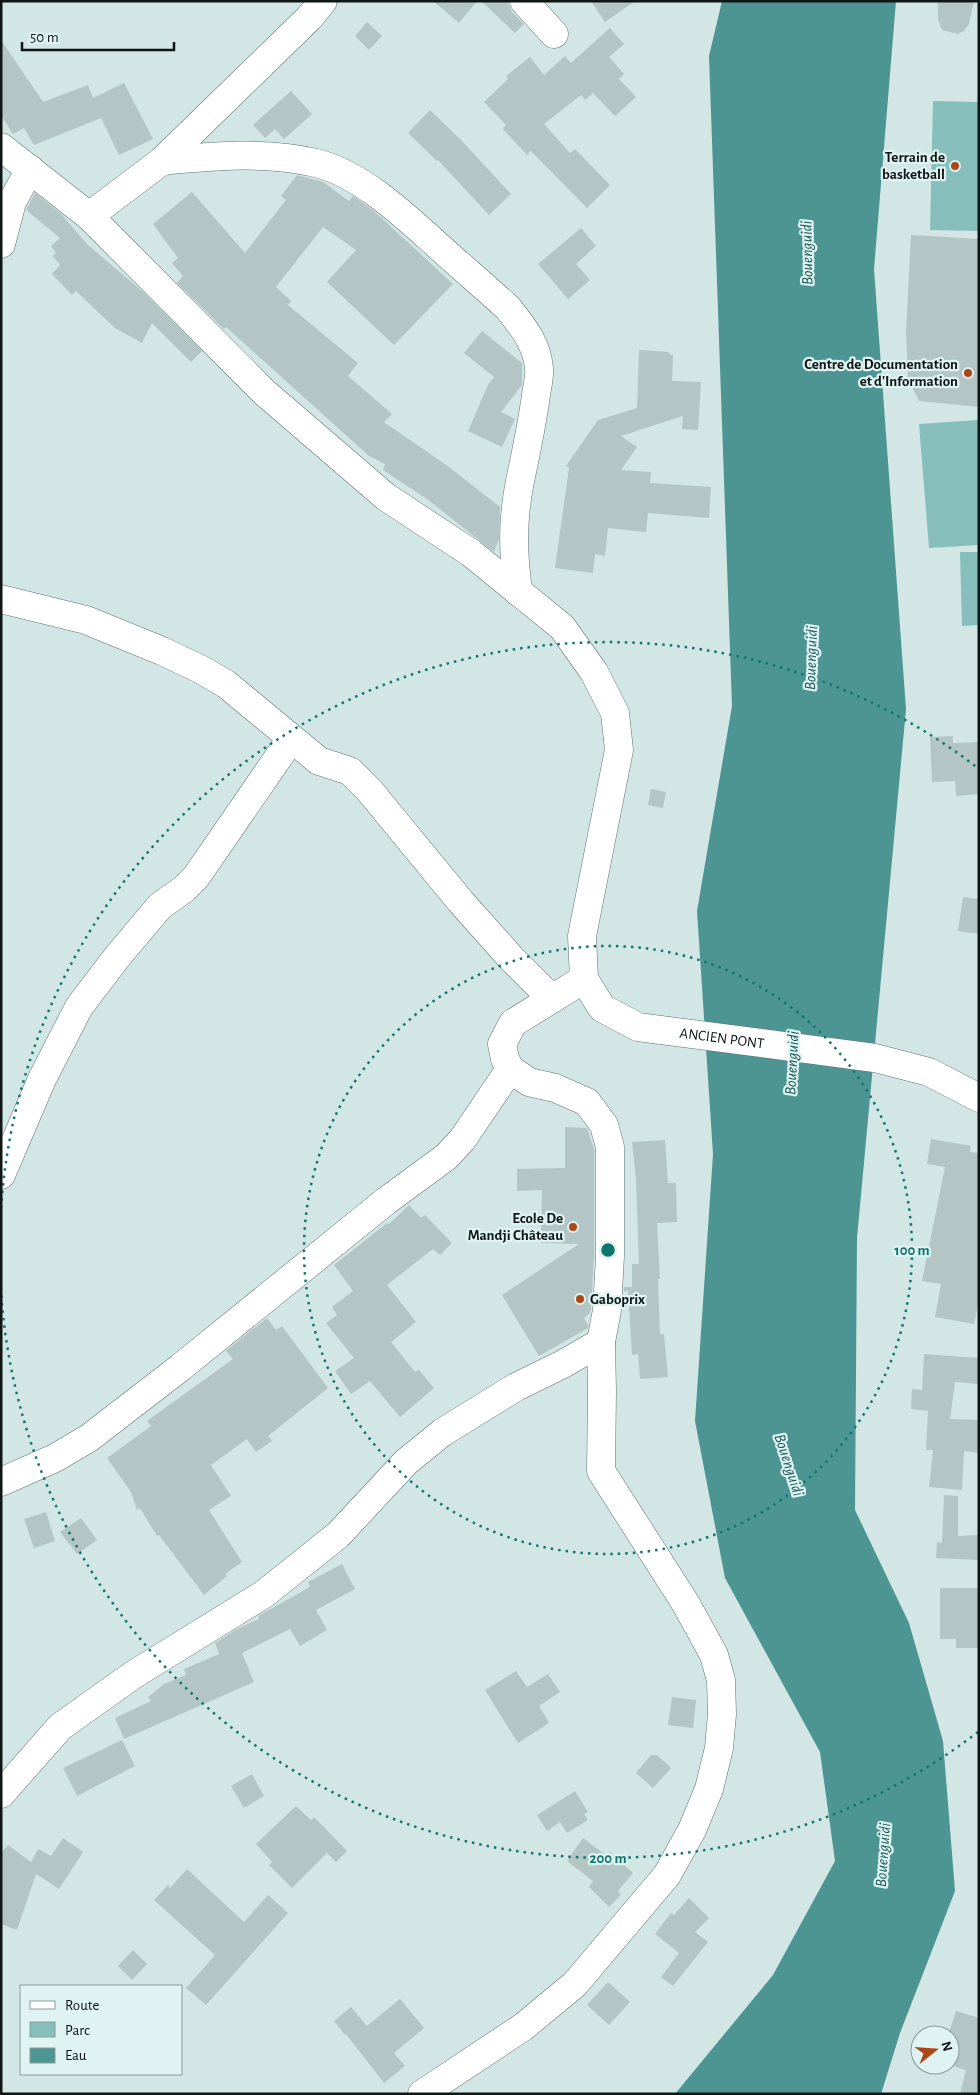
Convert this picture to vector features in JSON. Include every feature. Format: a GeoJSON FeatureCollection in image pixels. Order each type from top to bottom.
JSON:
{"type":"FeatureCollection","features":[{"type":"Feature","properties":{"kind":"main road"},"geometry":{"type":"LineString","coordinates":[[89,216],[162,161],[309,18],[322,1]]}},
{"type":"Feature","properties":{"kind":"main road"},"geometry":{"type":"LineString","coordinates":[[524,1],[554,34]]}},
{"type":"Feature","properties":{"kind":"main road"},"geometry":{"type":"LineString","coordinates":[[1,147],[89,216],[264,392],[386,497],[471,553],[562,627],[594,672],[615,713],[619,750],[582,936],[584,979],[513,1023],[502,1044],[505,1059],[510,1069],[529,1082],[555,1088],[586,1102],[604,1125],[610,1147],[610,1256],[607,1310],[601,1342],[601,1470],[686,1604],[714,1655],[721,1680],[722,1714],[719,1748],[709,1789],[692,1830],[667,1875],[576,1984],[523,2027],[422,2094]]}},
{"type":"Feature","properties":{"kind":"main road"},"geometry":{"type":"LineString","coordinates":[[162,161],[234,154],[278,156],[318,163],[348,176],[388,202],[508,308],[524,329],[534,347],[540,370],[533,421],[519,484],[513,528],[513,554],[518,592]]}},
{"type":"Feature","properties":{"kind":"main road"},"geometry":{"type":"LineString","coordinates":[[1,244],[12,202],[30,169]]}},
{"type":"Feature","properties":{"kind":"main road"},"geometry":{"type":"LineString","coordinates":[[1,599],[86,620],[162,651],[226,684],[319,761],[350,771],[359,779],[461,902],[511,958],[552,999]]}},
{"type":"Feature","properties":{"kind":"main road"},"geometry":{"type":"LineString","coordinates":[[1,1176],[42,1079],[79,1007],[117,956],[160,906],[184,889],[196,877],[291,739]]}},
{"type":"Feature","properties":{"kind":"main road","name":"ANCIEN PONT"},"geometry":{"type":"LineString","coordinates":[[584,979],[602,1008],[638,1028],[875,1058],[929,1072],[979,1098]]}},
{"type":"Feature","properties":{"kind":"main road"},"geometry":{"type":"LineString","coordinates":[[8,1475],[55,1458],[89,1438],[181,1367],[386,1201],[446,1157],[462,1140],[510,1069]]}},
{"type":"Feature","properties":{"kind":"main road"},"geometry":{"type":"LineString","coordinates":[[1,1794],[60,1727],[133,1675],[264,1594],[338,1535],[406,1462],[443,1432],[516,1387],[563,1364],[601,1342]]}},
{"type":"Feature","properties":{"kind":"green space","name":"Terrain de basketball"},"geometry":{"type":"Polygon","coordinates":[[[933,101],[979,102],[979,231],[930,230],[933,101]]]}},
{"type":"Feature","properties":{"kind":"green space"},"geometry":{"type":"Polygon","coordinates":[[[979,420],[979,545],[929,548],[919,424],[979,420]]]}},
{"type":"Feature","properties":{"kind":"green space"},"geometry":{"type":"Polygon","coordinates":[[[960,552],[979,552],[979,625],[962,626],[960,552]]]}},
{"type":"Feature","properties":{"kind":"water","name":"Bouenguidi"},"geometry":{"type":"Polygon","coordinates":[[[722,1],[896,1],[874,269],[906,709],[857,1238],[855,1510],[909,1623],[943,1741],[955,1891],[900,2033],[881,2094],[675,2094],[773,1975],[835,1861],[820,1752],[725,1578],[695,1421],[713,1154],[697,911],[732,706],[709,56],[722,1]]]}},
{"type":"Feature","properties":{"kind":"building"},"geometry":{"type":"Polygon","coordinates":[[[433,1],[477,1],[459,23],[433,1]]]}},
{"type":"Feature","properties":{"kind":"building"},"geometry":{"type":"Polygon","coordinates":[[[481,1],[507,1],[512,12],[524,24],[515,33],[481,1]]]}},
{"type":"Feature","properties":{"kind":"building"},"geometry":{"type":"Polygon","coordinates":[[[591,1],[635,1],[605,22],[591,1]]]}},
{"type":"Feature","properties":{"kind":"building"},"geometry":{"type":"Polygon","coordinates":[[[938,1],[974,1],[969,24],[964,31],[958,34],[942,30],[938,19],[938,1]]]}},
{"type":"Feature","properties":{"kind":"building"},"geometry":{"type":"Polygon","coordinates":[[[367,22],[382,36],[369,50],[355,36],[367,22]]]}},
{"type":"Feature","properties":{"kind":"building"},"geometry":{"type":"Polygon","coordinates":[[[610,28],[624,44],[609,57],[624,74],[619,79],[636,97],[615,116],[593,93],[585,100],[581,95],[544,124],[570,153],[575,149],[610,185],[587,208],[531,151],[527,155],[503,129],[506,125],[484,102],[508,79],[506,76],[530,57],[544,75],[565,56],[571,63],[610,28]]]}},
{"type":"Feature","properties":{"kind":"building"},"geometry":{"type":"Polygon","coordinates":[[[1,40],[43,102],[88,85],[93,98],[124,83],[153,139],[119,155],[101,118],[34,145],[24,128],[13,134],[1,115],[1,40]]]}},
{"type":"Feature","properties":{"kind":"building"},"geometry":{"type":"Polygon","coordinates":[[[291,91],[312,114],[284,139],[275,129],[265,138],[253,125],[291,91]]]}},
{"type":"Feature","properties":{"kind":"building"},"geometry":{"type":"Polygon","coordinates":[[[430,110],[462,141],[511,194],[489,215],[438,160],[408,133],[430,110]]]}},
{"type":"Feature","properties":{"kind":"building"},"geometry":{"type":"Polygon","coordinates":[[[297,175],[323,182],[349,201],[353,196],[356,198],[375,212],[453,284],[394,345],[327,282],[356,250],[323,227],[276,287],[291,301],[288,305],[358,363],[348,376],[392,414],[384,422],[449,467],[500,507],[499,539],[494,552],[427,499],[383,470],[385,464],[369,456],[226,327],[224,329],[177,283],[183,276],[172,263],[178,258],[153,224],[192,192],[245,253],[286,200],[281,196],[297,175]]]}},
{"type":"Feature","properties":{"kind":"building"},"geometry":{"type":"Polygon","coordinates":[[[35,193],[61,214],[88,245],[143,292],[202,351],[191,362],[152,323],[142,343],[115,328],[76,291],[72,295],[52,274],[60,265],[53,256],[56,253],[51,246],[60,238],[26,210],[35,193]]]}},
{"type":"Feature","properties":{"kind":"building"},"geometry":{"type":"Polygon","coordinates":[[[581,228],[596,246],[576,264],[590,280],[568,299],[538,264],[581,228]]]}},
{"type":"Feature","properties":{"kind":"building"},"geometry":{"type":"Polygon","coordinates":[[[911,235],[979,239],[979,407],[919,401],[908,378],[906,333],[911,235]]]}},
{"type":"Feature","properties":{"kind":"building"},"geometry":{"type":"Polygon","coordinates":[[[482,331],[522,363],[522,385],[501,412],[515,419],[502,447],[468,431],[488,385],[494,377],[464,353],[482,331]]]}},
{"type":"Feature","properties":{"kind":"building"},"geometry":{"type":"Polygon","coordinates":[[[639,350],[669,352],[670,355],[673,355],[672,381],[701,382],[698,430],[682,429],[683,416],[621,436],[637,447],[621,470],[651,472],[650,483],[711,487],[709,518],[648,513],[646,532],[608,528],[605,556],[595,554],[593,573],[555,568],[569,468],[566,466],[598,420],[637,408],[639,350]]]}},
{"type":"Feature","properties":{"kind":"building"},"geometry":{"type":"Polygon","coordinates":[[[953,736],[953,743],[979,742],[979,794],[956,796],[955,781],[932,782],[930,737],[953,736]]]}},
{"type":"Feature","properties":{"kind":"building"},"geometry":{"type":"Polygon","coordinates":[[[651,789],[666,792],[663,808],[648,805],[651,789]]]}},
{"type":"Feature","properties":{"kind":"building"},"geometry":{"type":"Polygon","coordinates":[[[963,897],[979,899],[979,934],[958,931],[963,897]]]}},
{"type":"Feature","properties":{"kind":"building"},"geometry":{"type":"Polygon","coordinates":[[[565,1127],[587,1128],[594,1149],[594,1256],[591,1308],[590,1313],[584,1318],[588,1328],[539,1356],[502,1295],[579,1244],[541,1243],[542,1190],[517,1191],[517,1169],[565,1168],[565,1127]]]}},
{"type":"Feature","properties":{"kind":"building"},"geometry":{"type":"Polygon","coordinates":[[[931,1139],[971,1146],[970,1152],[979,1153],[979,1300],[974,1324],[935,1317],[941,1284],[922,1281],[945,1167],[927,1164],[931,1139]]]}},
{"type":"Feature","properties":{"kind":"building"},"geometry":{"type":"Polygon","coordinates":[[[665,1140],[668,1183],[676,1183],[677,1222],[657,1223],[660,1334],[664,1334],[668,1377],[640,1379],[638,1354],[632,1355],[628,1290],[624,1292],[624,1287],[632,1287],[632,1264],[639,1264],[636,1180],[632,1142],[665,1140]]]}},
{"type":"Feature","properties":{"kind":"building"},"geometry":{"type":"Polygon","coordinates":[[[409,1205],[421,1218],[425,1215],[452,1243],[440,1255],[433,1249],[387,1285],[416,1322],[391,1342],[415,1372],[419,1370],[434,1388],[400,1417],[370,1381],[351,1394],[335,1371],[354,1358],[326,1323],[337,1315],[332,1307],[353,1291],[334,1265],[387,1223],[389,1224],[409,1205]]]}},
{"type":"Feature","properties":{"kind":"building"},"geometry":{"type":"Polygon","coordinates":[[[267,1318],[276,1330],[282,1326],[328,1388],[268,1436],[272,1441],[256,1452],[247,1439],[211,1465],[231,1496],[209,1510],[242,1562],[225,1574],[227,1576],[204,1595],[159,1535],[157,1536],[140,1508],[137,1510],[131,1492],[107,1458],[151,1426],[147,1421],[233,1359],[226,1351],[267,1318]]]}},
{"type":"Feature","properties":{"kind":"building"},"geometry":{"type":"Polygon","coordinates":[[[924,1354],[979,1358],[979,1384],[955,1382],[950,1419],[979,1420],[979,1453],[964,1451],[962,1490],[929,1487],[933,1450],[926,1450],[928,1411],[911,1409],[912,1389],[922,1390],[924,1354]]]}},
{"type":"Feature","properties":{"kind":"building"},"geometry":{"type":"Polygon","coordinates":[[[944,1495],[958,1496],[958,1536],[979,1535],[979,1560],[936,1558],[937,1542],[942,1543],[944,1495]]]}},
{"type":"Feature","properties":{"kind":"building"},"geometry":{"type":"Polygon","coordinates":[[[46,1512],[55,1541],[34,1548],[24,1519],[46,1512]]]}},
{"type":"Feature","properties":{"kind":"building"},"geometry":{"type":"Polygon","coordinates":[[[81,1518],[97,1540],[77,1554],[60,1532],[81,1518]]]}},
{"type":"Feature","properties":{"kind":"building"},"geometry":{"type":"Polygon","coordinates":[[[342,1564],[355,1589],[316,1610],[327,1630],[300,1646],[290,1629],[242,1653],[254,1682],[124,1739],[115,1718],[151,1701],[148,1697],[164,1684],[186,1675],[184,1669],[219,1654],[215,1643],[237,1629],[259,1619],[258,1616],[310,1587],[308,1582],[342,1564]]]}},
{"type":"Feature","properties":{"kind":"building"},"geometry":{"type":"Polygon","coordinates":[[[940,1588],[979,1588],[979,1648],[956,1648],[956,1639],[940,1639],[940,1588]]]}},
{"type":"Feature","properties":{"kind":"building"},"geometry":{"type":"Polygon","coordinates":[[[516,1671],[527,1687],[548,1674],[560,1692],[539,1706],[549,1723],[518,1743],[485,1690],[516,1671]]]}},
{"type":"Feature","properties":{"kind":"building"},"geometry":{"type":"Polygon","coordinates":[[[672,1697],[696,1700],[693,1728],[668,1725],[672,1697]]]}},
{"type":"Feature","properties":{"kind":"building"},"geometry":{"type":"Polygon","coordinates":[[[122,1740],[135,1766],[77,1796],[63,1768],[122,1740]]]}},
{"type":"Feature","properties":{"kind":"building"},"geometry":{"type":"Polygon","coordinates":[[[651,1755],[657,1755],[671,1768],[653,1788],[636,1773],[651,1755]]]}},
{"type":"Feature","properties":{"kind":"building"},"geometry":{"type":"Polygon","coordinates":[[[252,1774],[264,1796],[244,1808],[231,1786],[252,1774]]]}},
{"type":"Feature","properties":{"kind":"building"},"geometry":{"type":"Polygon","coordinates":[[[575,1791],[588,1812],[584,1814],[588,1820],[567,1833],[560,1822],[547,1831],[537,1815],[575,1791]]]}},
{"type":"Feature","properties":{"kind":"building"},"geometry":{"type":"Polygon","coordinates":[[[296,1806],[311,1820],[314,1817],[347,1851],[336,1862],[327,1853],[292,1888],[269,1865],[272,1862],[256,1844],[296,1806]]]}},
{"type":"Feature","properties":{"kind":"building"},"geometry":{"type":"Polygon","coordinates":[[[63,1838],[83,1852],[59,1889],[36,1874],[17,1930],[1,1924],[1,1853],[8,1845],[31,1862],[38,1849],[51,1856],[63,1838]]]}},
{"type":"Feature","properties":{"kind":"building"},"geometry":{"type":"Polygon","coordinates":[[[583,1838],[607,1856],[610,1852],[633,1873],[618,1891],[621,1895],[609,1907],[589,1887],[593,1881],[567,1861],[583,1838]]]}},
{"type":"Feature","properties":{"kind":"building"},"geometry":{"type":"Polygon","coordinates":[[[187,1869],[244,1922],[268,1895],[288,1913],[206,2005],[186,1988],[215,1955],[154,1900],[168,1885],[170,1888],[187,1869]]]}},
{"type":"Feature","properties":{"kind":"building"},"geometry":{"type":"Polygon","coordinates":[[[689,1898],[709,1918],[695,1932],[708,1942],[673,1986],[661,1977],[679,1953],[655,1934],[671,1913],[674,1915],[689,1898]]]}},
{"type":"Feature","properties":{"kind":"building"},"geometry":{"type":"Polygon","coordinates":[[[133,1950],[147,1964],[132,1980],[118,1966],[133,1950]]]}},
{"type":"Feature","properties":{"kind":"building"},"geometry":{"type":"Polygon","coordinates":[[[608,1982],[630,2002],[609,2025],[587,2005],[608,1982]]]}},
{"type":"Feature","properties":{"kind":"building"},"geometry":{"type":"Polygon","coordinates":[[[400,1999],[424,2028],[394,2053],[405,2066],[384,2083],[334,2021],[351,2007],[367,2026],[400,1999]]]}},
{"type":"Feature","properties":{"kind":"building"},"geometry":{"type":"Polygon","coordinates":[[[956,2011],[979,2018],[979,2094],[960,2094],[966,2070],[960,2068],[960,2025],[951,2025],[956,2011]]]}},
{"type":"Feature","properties":{"kind":"place","name":"Terrain de basketball"},"geometry":{"type":"Point","coordinates":[955,166]}},
{"type":"Feature","properties":{"kind":"place","name":"Centre de Documentation et d'Information"},"geometry":{"type":"Point","coordinates":[968,373]}},
{"type":"Feature","properties":{"kind":"place","name":"Ecole De Mandji Château"},"geometry":{"type":"Point","coordinates":[573,1227]}},
{"type":"Feature","properties":{"kind":"place","name":"Gaboprix"},"geometry":{"type":"Point","coordinates":[580,1299]}}]}
